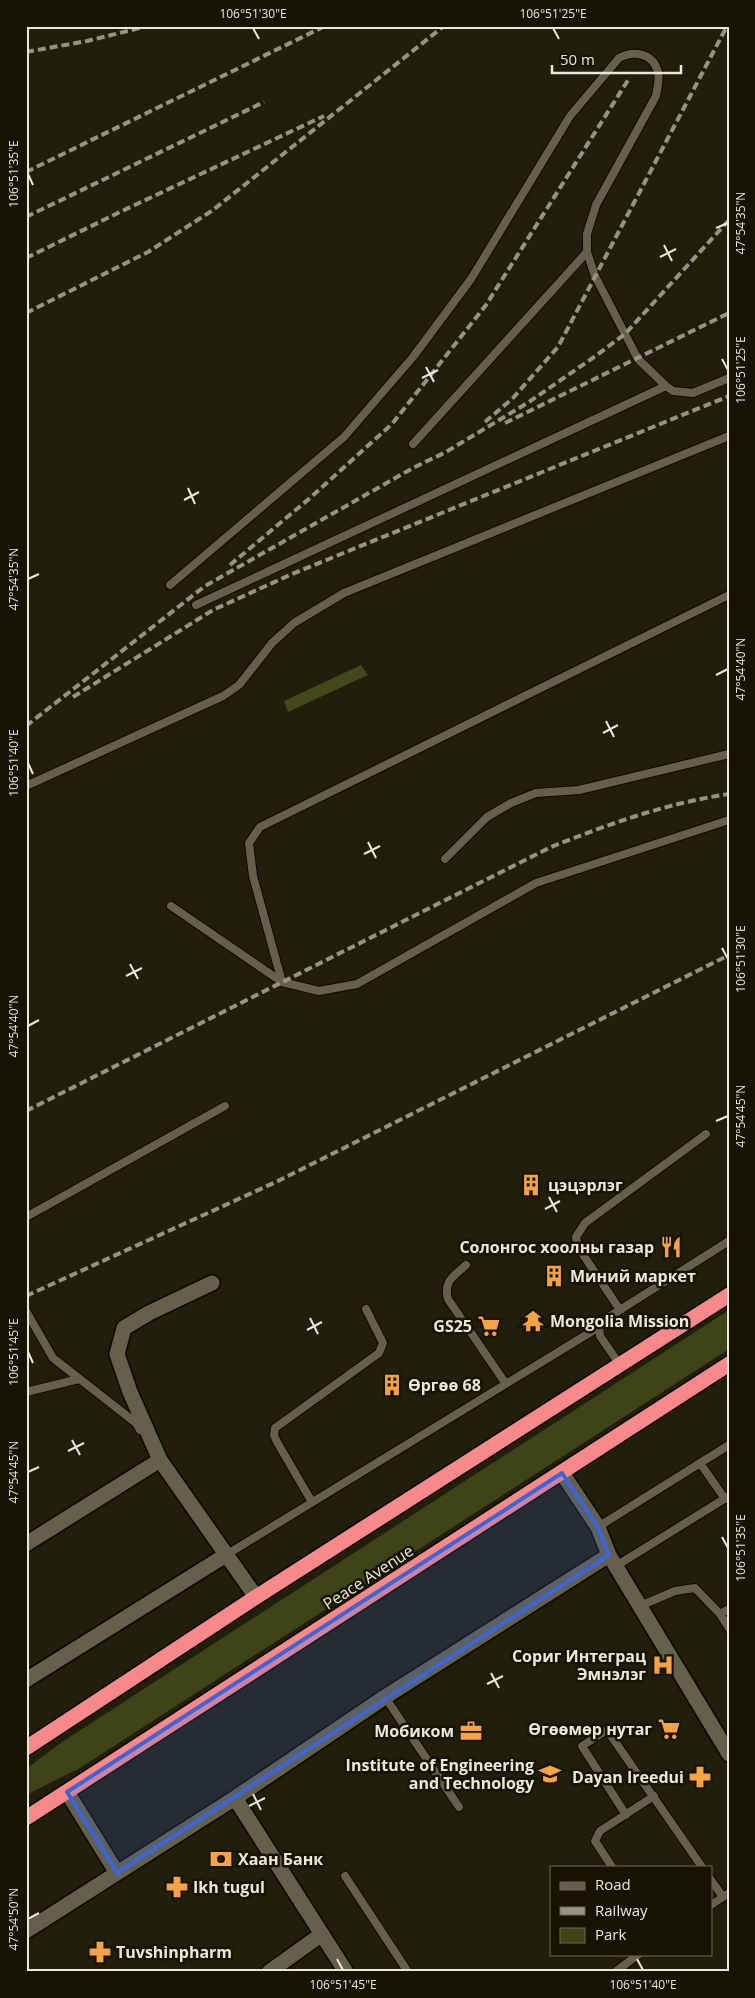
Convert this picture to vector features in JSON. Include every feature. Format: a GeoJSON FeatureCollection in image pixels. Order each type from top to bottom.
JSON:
{"type":"FeatureCollection","features":[{"type":"Feature","properties":{"kind":"highway"},"geometry":{"type":"LineString","coordinates":[[26,1748],[256,1597],[729,1295]]}},
{"type":"Feature","properties":{"kind":"highway","name":"Peace Avenue"},"geometry":{"type":"LineString","coordinates":[[26,1818],[729,1364]]}},
{"type":"Feature","properties":{"kind":"street"},"geometry":{"type":"LineString","coordinates":[[212,1283],[149,1313],[124,1328],[118,1354],[130,1392],[160,1460],[256,1597]]}},
{"type":"Feature","properties":{"kind":"street"},"geometry":{"type":"LineString","coordinates":[[26,1544],[160,1460]]}},
{"type":"Feature","properties":{"kind":"street"},"geometry":{"type":"LineString","coordinates":[[562,1473],[598,1527],[612,1561],[729,1754]]}},
{"type":"Feature","properties":{"kind":"street"},"geometry":{"type":"LineString","coordinates":[[26,1680],[226,1555]]}},
{"type":"Feature","properties":{"kind":"street"},"geometry":{"type":"LineString","coordinates":[[26,1931],[235,1798],[385,1697],[612,1561]]}},
{"type":"Feature","properties":{"kind":"street"},"geometry":{"type":"LineString","coordinates":[[66,1792],[117,1873]]}},
{"type":"Feature","properties":{"kind":"street"},"geometry":{"type":"LineString","coordinates":[[235,1798],[346,1972]]}},
{"type":"Feature","properties":{"kind":"street"},"geometry":{"type":"LineString","coordinates":[[268,1972],[322,1934]]}},
{"type":"Feature","properties":{"kind":"lane"},"geometry":{"type":"LineString","coordinates":[[170,585],[344,437],[413,357],[471,279],[570,116],[619,58],[628,53],[634,52],[645,56],[653,62],[658,70],[659,78],[656,96],[596,205],[587,234],[587,252],[595,276],[638,359],[666,386],[673,391],[693,393],[729,378]]}},
{"type":"Feature","properties":{"kind":"lane"},"geometry":{"type":"LineString","coordinates":[[413,444],[587,252]]}},
{"type":"Feature","properties":{"kind":"lane"},"geometry":{"type":"LineString","coordinates":[[196,605],[666,386]]}},
{"type":"Feature","properties":{"kind":"lane"},"geometry":{"type":"LineString","coordinates":[[26,786],[223,696],[239,685],[272,644],[294,623],[344,593],[729,436]]}},
{"type":"Feature","properties":{"kind":"lane"},"geometry":{"type":"LineString","coordinates":[[282,982],[253,876],[249,843],[260,827],[729,596]]}},
{"type":"Feature","properties":{"kind":"lane"},"geometry":{"type":"LineString","coordinates":[[445,859],[487,817],[511,803],[536,793],[579,790],[729,754]]}},
{"type":"Feature","properties":{"kind":"lane"},"geometry":{"type":"LineString","coordinates":[[171,906],[282,982],[319,991],[357,984],[536,883],[729,820]]}},
{"type":"Feature","properties":{"kind":"lane"},"geometry":{"type":"LineString","coordinates":[[26,1217],[225,1106]]}},
{"type":"Feature","properties":{"kind":"lane"},"geometry":{"type":"LineString","coordinates":[[620,1310],[578,1247],[576,1237],[585,1223],[706,1134]]}},
{"type":"Feature","properties":{"kind":"lane"},"geometry":{"type":"LineString","coordinates":[[226,1555],[599,1327],[604,1320],[729,1242]]}},
{"type":"Feature","properties":{"kind":"lane"},"geometry":{"type":"LineString","coordinates":[[466,1265],[448,1282],[446,1287],[448,1299],[506,1384]]}},
{"type":"Feature","properties":{"kind":"lane"},"geometry":{"type":"LineString","coordinates":[[312,1502],[277,1442],[274,1435],[275,1428],[379,1353],[383,1343],[366,1309]]}},
{"type":"Feature","properties":{"kind":"lane"},"geometry":{"type":"LineString","coordinates":[[26,1310],[53,1358],[136,1423],[160,1460]]}},
{"type":"Feature","properties":{"kind":"lane"},"geometry":{"type":"LineString","coordinates":[[599,1327],[600,1336],[620,1365]]}},
{"type":"Feature","properties":{"kind":"lane"},"geometry":{"type":"LineString","coordinates":[[26,1392],[79,1379]]}},
{"type":"Feature","properties":{"kind":"lane"},"geometry":{"type":"LineString","coordinates":[[598,1527],[729,1445]]}},
{"type":"Feature","properties":{"kind":"lane"},"geometry":{"type":"LineString","coordinates":[[612,1561],[727,1498],[700,1463]]}},
{"type":"Feature","properties":{"kind":"lane"},"geometry":{"type":"LineString","coordinates":[[640,1606],[675,1591],[695,1588],[720,1614],[729,1628]]}},
{"type":"Feature","properties":{"kind":"lane"},"geometry":{"type":"LineString","coordinates":[[720,1614],[729,1609]]}},
{"type":"Feature","properties":{"kind":"lane"},"geometry":{"type":"LineString","coordinates":[[385,1697],[459,1807]]}},
{"type":"Feature","properties":{"kind":"lane"},"geometry":{"type":"LineString","coordinates":[[626,1815],[582,1746],[607,1730],[701,1866]]}},
{"type":"Feature","properties":{"kind":"lane"},"geometry":{"type":"LineString","coordinates":[[611,1866],[595,1841],[600,1831],[654,1796]]}},
{"type":"Feature","properties":{"kind":"lane"},"geometry":{"type":"LineString","coordinates":[[345,1876],[408,1972]]}},
{"type":"Feature","properties":{"kind":"lane"},"geometry":{"type":"LineString","coordinates":[[712,1881],[726,1895],[712,1903]]}},
{"type":"Feature","properties":{"kind":"lane"},"geometry":{"type":"LineString","coordinates":[[616,1971],[636,1956]]}},
{"type":"Feature","properties":{"kind":"highlighted area"},"geometry":{"type":"Polygon","coordinates":[[[562,1473],[598,1527],[609,1555],[117,1873],[67,1792],[562,1473]]]}},
{"type":"Feature","properties":{"kind":"green space"},"geometry":{"type":"Polygon","coordinates":[[[361,665],[368,675],[288,712],[284,701],[361,665]]]}},
{"type":"Feature","properties":{"kind":"green space"},"geometry":{"type":"Polygon","coordinates":[[[729,1310],[729,1349],[80,1768],[26,1795],[26,1769],[62,1742],[729,1310]]]}},
{"type":"Feature","properties":{"kind":"railway"},"geometry":{"type":"LineString","coordinates":[[26,52],[87,41],[148,26]]}},
{"type":"Feature","properties":{"kind":"railway"},"geometry":{"type":"LineString","coordinates":[[26,172],[325,26]]}},
{"type":"Feature","properties":{"kind":"railway"},"geometry":{"type":"LineString","coordinates":[[26,313],[148,252],[213,210],[444,26]]}},
{"type":"Feature","properties":{"kind":"railway"},"geometry":{"type":"LineString","coordinates":[[485,422],[513,398],[558,347],[727,26]]}},
{"type":"Feature","properties":{"kind":"railway"},"geometry":{"type":"LineString","coordinates":[[230,565],[310,498],[392,424],[486,305],[630,77]]}},
{"type":"Feature","properties":{"kind":"railway"},"geometry":{"type":"LineString","coordinates":[[26,217],[264,102]]}},
{"type":"Feature","properties":{"kind":"railway"},"geometry":{"type":"LineString","coordinates":[[26,258],[324,116]]}},
{"type":"Feature","properties":{"kind":"railway"},"geometry":{"type":"LineString","coordinates":[[26,726],[205,586],[413,468],[446,452],[529,402],[597,355],[625,334],[729,220]]}},
{"type":"Feature","properties":{"kind":"railway"},"geometry":{"type":"LineString","coordinates":[[505,423],[729,313]]}},
{"type":"Feature","properties":{"kind":"railway"},"geometry":{"type":"LineString","coordinates":[[73,697],[213,610],[292,574],[729,396]]}},
{"type":"Feature","properties":{"kind":"railway"},"geometry":{"type":"LineString","coordinates":[[26,1111],[551,847],[638,815],[683,803],[729,794]]}},
{"type":"Feature","properties":{"kind":"railway"},"geometry":{"type":"LineString","coordinates":[[26,1296],[278,1181],[729,955]]}},
{"type":"Feature","properties":{"kind":"place","name":"цэцэрлэг"},"geometry":{"type":"Point","coordinates":[531,1185]}},
{"type":"Feature","properties":{"kind":"place","name":"Солонгос хоолны газар"},"geometry":{"type":"Point","coordinates":[671,1247]}},
{"type":"Feature","properties":{"kind":"place","name":"Миний маркет"},"geometry":{"type":"Point","coordinates":[554,1276]}},
{"type":"Feature","properties":{"kind":"place","name":"Mongolia Mission"},"geometry":{"type":"Point","coordinates":[533,1321]}},
{"type":"Feature","properties":{"kind":"place","name":"GS25"},"geometry":{"type":"Point","coordinates":[489,1326]}},
{"type":"Feature","properties":{"kind":"place","name":"Өргөө 68"},"geometry":{"type":"Point","coordinates":[392,1385]}},
{"type":"Feature","properties":{"kind":"place","name":"Сориг Интеграц Эмнэлэг"},"geometry":{"type":"Point","coordinates":[663,1665]}},
{"type":"Feature","properties":{"kind":"place","name":"Өгөөмөр нутаг"},"geometry":{"type":"Point","coordinates":[669,1729]}},
{"type":"Feature","properties":{"kind":"place","name":"Мобиком"},"geometry":{"type":"Point","coordinates":[471,1731]}},
{"type":"Feature","properties":{"kind":"place","name":"Institute of Engineering and Technology"},"geometry":{"type":"Point","coordinates":[550,1774]}},
{"type":"Feature","properties":{"kind":"place","name":"Dayan Ireedui"},"geometry":{"type":"Point","coordinates":[700,1777]}},
{"type":"Feature","properties":{"kind":"place","name":"Хаан Банк"},"geometry":{"type":"Point","coordinates":[221,1859]}},
{"type":"Feature","properties":{"kind":"place","name":"Ikh tugul"},"geometry":{"type":"Point","coordinates":[177,1887]}},
{"type":"Feature","properties":{"kind":"place","name":"Tuvshinpharm"},"geometry":{"type":"Point","coordinates":[100,1952]}}]}
